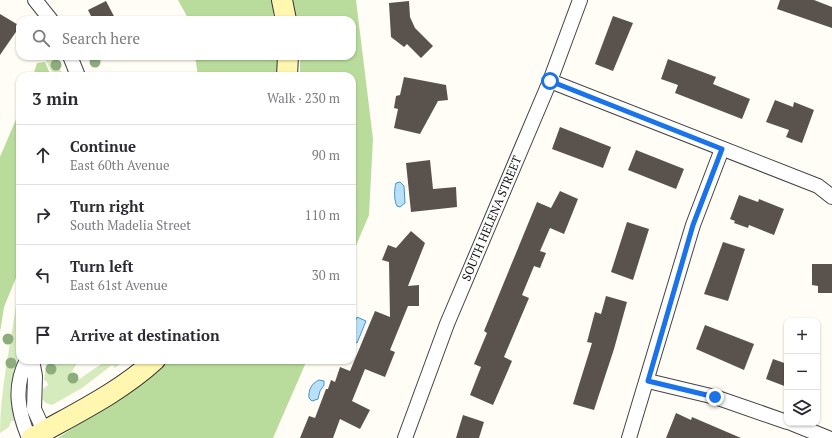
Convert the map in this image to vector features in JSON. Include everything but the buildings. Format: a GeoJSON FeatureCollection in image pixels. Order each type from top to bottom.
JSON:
{"type":"FeatureCollection","features":[{"type":"Feature","properties":{"kind":"main road"},"geometry":{"type":"LineString","coordinates":[[282,0],[285,16]]}},
{"type":"Feature","properties":{"kind":"main road"},"geometry":{"type":"LineString","coordinates":[[287,72],[288,60]]}},
{"type":"Feature","properties":{"kind":"main road"},"geometry":{"type":"LineString","coordinates":[[35,436],[80,413],[151,364]]}},
{"type":"Feature","properties":{"kind":"street"},"geometry":{"type":"LineString","coordinates":[[35,0],[48,16]]}},
{"type":"Feature","properties":{"kind":"street","name":"SOUTH HELENA STREET"},"geometry":{"type":"LineString","coordinates":[[405,438],[447,324],[550,81],[580,0]]}},
{"type":"Feature","properties":{"kind":"street"},"geometry":{"type":"LineString","coordinates":[[72,60],[76,72]]}},
{"type":"Feature","properties":{"kind":"street"},"geometry":{"type":"LineString","coordinates":[[550,81],[818,186],[832,197]]}},
{"type":"Feature","properties":{"kind":"street"},"geometry":{"type":"LineString","coordinates":[[630,438],[693,225],[722,149]]}},
{"type":"Feature","properties":{"kind":"street"},"geometry":{"type":"LineString","coordinates":[[25,364],[21,372],[18,405],[20,419],[35,436]]}},
{"type":"Feature","properties":{"kind":"street"},"geometry":{"type":"LineString","coordinates":[[33,364],[35,376],[33,400],[35,436]]}},
{"type":"Feature","properties":{"kind":"street"},"geometry":{"type":"LineString","coordinates":[[648,381],[715,397],[784,421]]}},
{"type":"Feature","properties":{"kind":"street"},"geometry":{"type":"LineString","coordinates":[[798,426],[828,438]]}},
{"type":"Feature","properties":{"kind":"green space"},"geometry":{"type":"Polygon","coordinates":[[[178,0],[272,0],[274,16],[187,16],[178,0]]]}},
{"type":"Feature","properties":{"kind":"green space"},"geometry":{"type":"Polygon","coordinates":[[[292,0],[356,0],[373,139],[369,215],[356,246],[356,72],[300,72],[300,60],[356,60],[356,16],[294,16],[292,0]]]}},
{"type":"Feature","properties":{"kind":"green space"},"geometry":{"type":"Polygon","coordinates":[[[46,60],[57,60],[61,72],[52,72],[46,60]]]}},
{"type":"Feature","properties":{"kind":"green space"},"geometry":{"type":"Polygon","coordinates":[[[196,60],[278,60],[277,72],[197,72],[196,60]]]}},
{"type":"Feature","properties":{"kind":"green space"},"geometry":{"type":"Polygon","coordinates":[[[45,62],[49,72],[34,72],[37,63],[45,62]]]}},
{"type":"Feature","properties":{"kind":"green space"},"geometry":{"type":"Polygon","coordinates":[[[16,119],[16,278],[4,307],[0,332],[0,157],[16,119]]]}},
{"type":"Feature","properties":{"kind":"green space"},"geometry":{"type":"Polygon","coordinates":[[[16,306],[16,364],[12,396],[14,421],[11,421],[9,427],[0,433],[0,418],[16,306]]]}},
{"type":"Feature","properties":{"kind":"green space"},"geometry":{"type":"Polygon","coordinates":[[[46,364],[77,364],[68,378],[70,381],[75,382],[101,364],[120,364],[115,368],[112,365],[82,388],[52,405],[46,403],[42,399],[43,389],[48,385],[44,380],[46,364]]]}},
{"type":"Feature","properties":{"kind":"green space"},"geometry":{"type":"Polygon","coordinates":[[[161,364],[305,364],[273,438],[58,438],[129,390],[161,364]]]}},
{"type":"Feature","properties":{"kind":"water"},"geometry":{"type":"Polygon","coordinates":[[[400,182],[404,186],[405,203],[400,207],[396,204],[395,188],[396,183],[400,182]]]}},
{"type":"Feature","properties":{"kind":"water"},"geometry":{"type":"Polygon","coordinates":[[[357,317],[366,321],[357,343],[356,343],[357,317]]]}},
{"type":"Feature","properties":{"kind":"water"},"geometry":{"type":"Polygon","coordinates":[[[319,380],[324,381],[324,385],[320,391],[318,399],[312,401],[309,398],[310,390],[312,385],[319,380]]]}},
{"type":"Feature","properties":{"kind":"route"},"geometry":{"type":"LineString","coordinates":[[550,81],[722,149],[693,225],[648,381],[715,397]]}}]}
